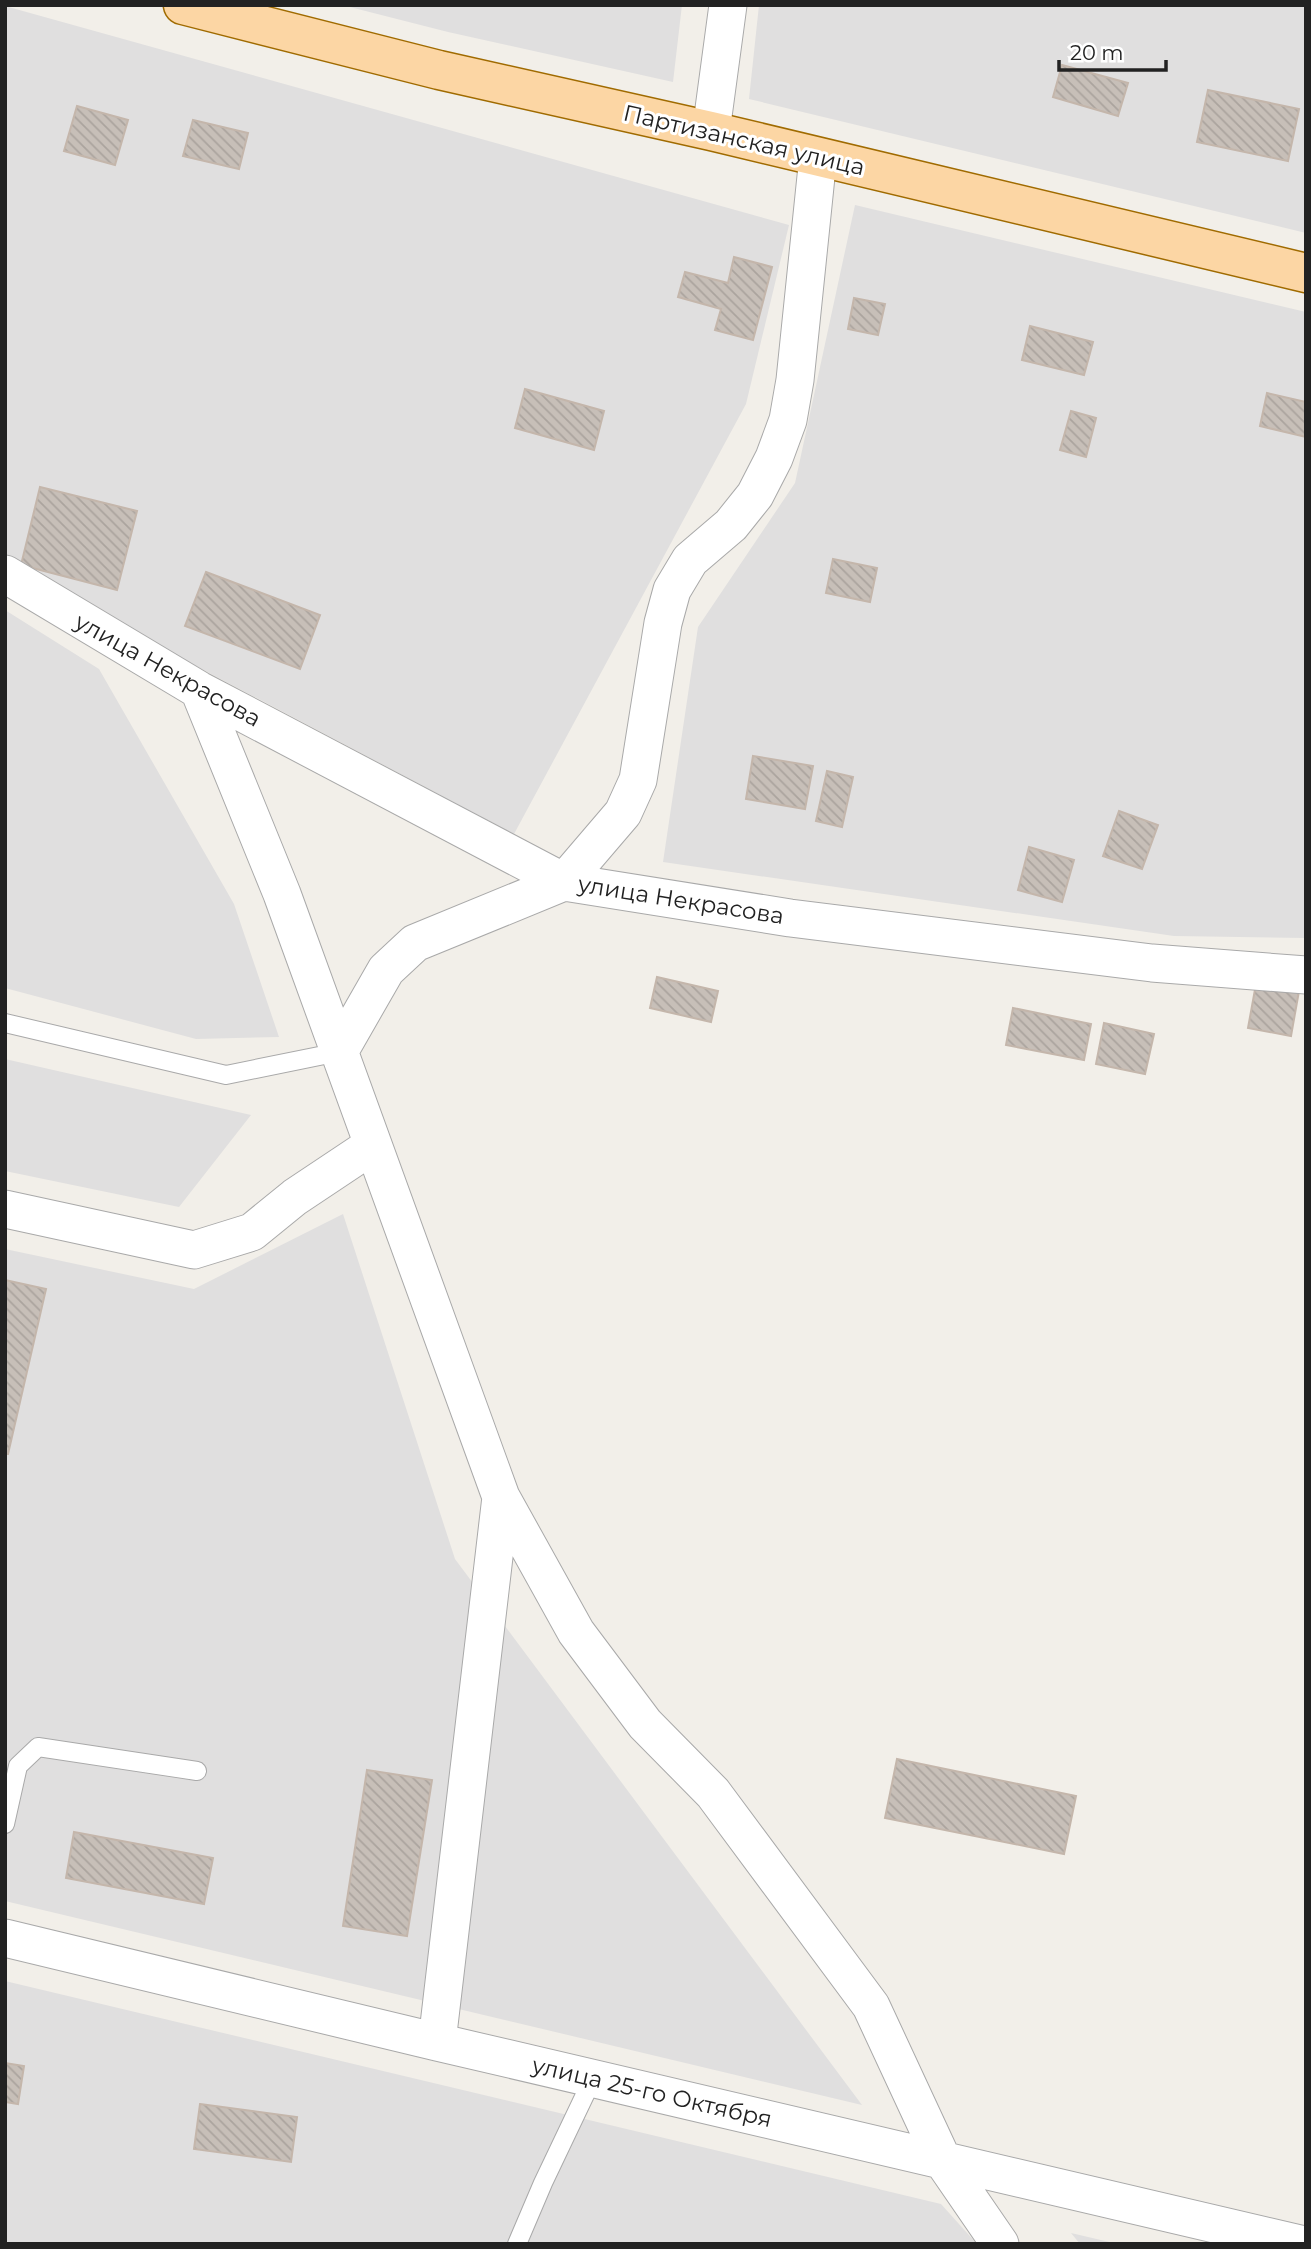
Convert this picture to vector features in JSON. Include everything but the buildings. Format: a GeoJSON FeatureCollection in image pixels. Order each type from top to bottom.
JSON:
{"type":"FeatureCollection","features":[{"type":"Feature","properties":{"kind":"main road","name":"Партизанская улица"},"geometry":{"type":"LineString","coordinates":[[183,5],[439,70],[711,131],[1306,273]]}},
{"type":"Feature","properties":{"kind":"street"},"geometry":{"type":"LineString","coordinates":[[711,131],[728,5]]}},
{"type":"Feature","properties":{"kind":"street"},"geometry":{"type":"LineString","coordinates":[[339,1052],[386,970],[415,943],[564,882],[623,813],[638,780],[663,623],[672,590],[690,560],[731,525],[755,495],[774,458],[788,420],[795,380],[818,157]]}},
{"type":"Feature","properties":{"kind":"street","name":"улица Некрасова"},"geometry":{"type":"LineString","coordinates":[[5,574],[199,690],[564,882],[790,918],[1153,963],[1306,975]]}},
{"type":"Feature","properties":{"kind":"street"},"geometry":{"type":"LineString","coordinates":[[199,690],[282,894],[501,1497],[576,1632],[645,1724],[713,1793],[871,2006],[943,2161],[1000,2244]]}},
{"type":"Feature","properties":{"kind":"street"},"geometry":{"type":"LineString","coordinates":[[5,1209],[194,1250],[252,1232],[295,1197],[373,1145]]}},
{"type":"Feature","properties":{"kind":"street"},"geometry":{"type":"LineString","coordinates":[[437,2042],[501,1497]]}},
{"type":"Feature","properties":{"kind":"street","name":"улица 25-го Октября"},"geometry":{"type":"LineString","coordinates":[[5,1938],[943,2161],[1219,2236],[1300,2244]]}},
{"type":"Feature","properties":{"kind":"lane"},"geometry":{"type":"LineString","coordinates":[[5,1023],[226,1075],[339,1052]]}},
{"type":"Feature","properties":{"kind":"lane"},"geometry":{"type":"LineString","coordinates":[[5,1824],[18,1766],[38,1746],[197,1771]]}},
{"type":"Feature","properties":{"kind":"lane"},"geometry":{"type":"LineString","coordinates":[[517,2244],[593,2078]]}},
{"type":"Feature","properties":{"kind":"shaded area"},"geometry":{"type":"Polygon","coordinates":[[[342,5],[682,5],[673,82],[448,32],[342,5]]]}},
{"type":"Feature","properties":{"kind":"shaded area"},"geometry":{"type":"Polygon","coordinates":[[[759,5],[1306,5],[1306,233],[749,99],[759,5]]]}},
{"type":"Feature","properties":{"kind":"shaded area"},"geometry":{"type":"Polygon","coordinates":[[[5,6],[789,225],[746,404],[514,834],[5,565],[5,6]]]}},
{"type":"Feature","properties":{"kind":"shaded area"},"geometry":{"type":"Polygon","coordinates":[[[855,205],[1306,312],[1306,938],[1174,936],[663,862],[698,627],[795,483],[855,205]]]}},
{"type":"Feature","properties":{"kind":"shaded area"},"geometry":{"type":"Polygon","coordinates":[[[5,610],[99,669],[234,904],[279,1037],[196,1039],[5,988],[5,610]]]}},
{"type":"Feature","properties":{"kind":"shaded area"},"geometry":{"type":"Polygon","coordinates":[[[5,1059],[251,1115],[179,1207],[5,1171],[5,1059]]]}},
{"type":"Feature","properties":{"kind":"shaded area"},"geometry":{"type":"Polygon","coordinates":[[[343,1214],[455,1559],[862,2105],[5,1901],[5,1249],[194,1289],[343,1214]]]}},
{"type":"Feature","properties":{"kind":"shaded area"},"geometry":{"type":"Polygon","coordinates":[[[5,1981],[941,2204],[977,2244],[5,2244],[5,1981]]]}},
{"type":"Feature","properties":{"kind":"shaded area"},"geometry":{"type":"Polygon","coordinates":[[[1071,2233],[1118,2244],[1080,2244],[1071,2233]]]}}]}
